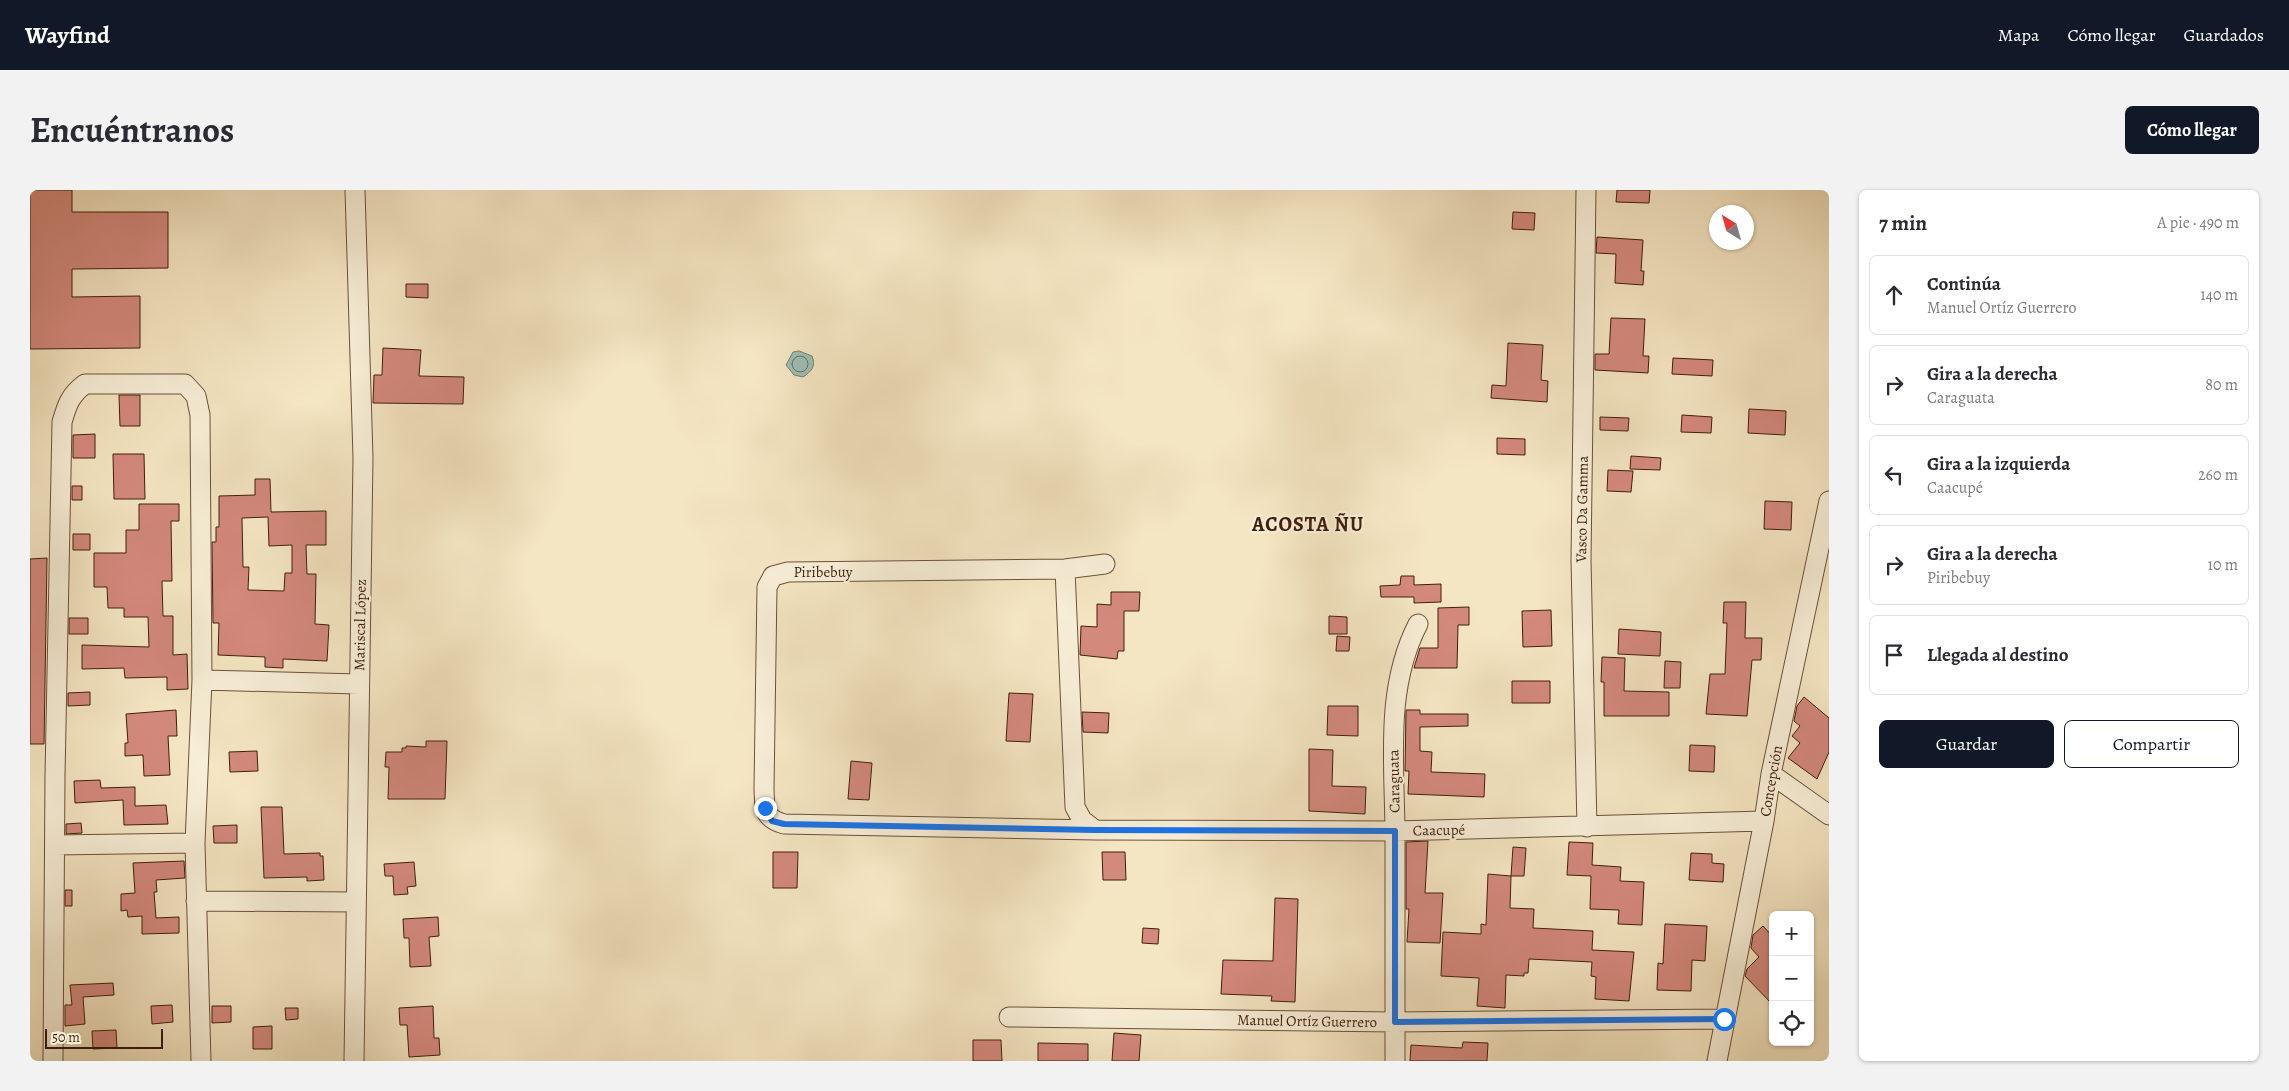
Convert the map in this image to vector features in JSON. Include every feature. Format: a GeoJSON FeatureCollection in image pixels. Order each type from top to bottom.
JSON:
{"type":"FeatureCollection","features":[{"type":"Feature","properties":{"kind":"street","name":"Mariscal López"},"geometry":{"type":"LineString","coordinates":[[354,1061],[362,458],[355,190]]}},
{"type":"Feature","properties":{"kind":"street","name":"Vasco Da Gamma"},"geometry":{"type":"LineString","coordinates":[[1586,190],[1581,560],[1587,828]]}},
{"type":"Feature","properties":{"kind":"street"},"geometry":{"type":"LineString","coordinates":[[52,1061],[62,422],[68,402],[76,391],[86,384],[185,384],[196,396],[200,415],[202,680],[195,843],[200,1061]]}},
{"type":"Feature","properties":{"kind":"street","name":"Concepción"},"geometry":{"type":"LineString","coordinates":[[1717,1061],[1764,821],[1771,774],[1823,564],[1829,501]]}},
{"type":"Feature","properties":{"kind":"street","name":"Piribebuy"},"geometry":{"type":"LineString","coordinates":[[784,824],[772,821],[768,815],[764,789],[767,587],[773,576],[788,572],[1065,569],[1105,564]]}},
{"type":"Feature","properties":{"kind":"street"},"geometry":{"type":"LineString","coordinates":[[1065,569],[1075,808],[1082,820],[1095,830]]}},
{"type":"Feature","properties":{"kind":"street","name":"Caraguata"},"geometry":{"type":"LineString","coordinates":[[1395,1061],[1393,722],[1401,664],[1408,643],[1418,624]]}},
{"type":"Feature","properties":{"kind":"street"},"geometry":{"type":"LineString","coordinates":[[202,680],[359,684]]}},
{"type":"Feature","properties":{"kind":"street"},"geometry":{"type":"LineString","coordinates":[[1771,774],[1829,815]]}},
{"type":"Feature","properties":{"kind":"street","name":"Caacupé"},"geometry":{"type":"LineString","coordinates":[[784,824],[1095,830],[1395,831],[1587,828],[1764,821]]}},
{"type":"Feature","properties":{"kind":"street"},"geometry":{"type":"LineString","coordinates":[[55,845],[195,843]]}},
{"type":"Feature","properties":{"kind":"street"},"geometry":{"type":"LineString","coordinates":[[196,901],[356,902]]}},
{"type":"Feature","properties":{"kind":"street","name":"Manuel Ortíz Guerrero"},"geometry":{"type":"LineString","coordinates":[[1009,1017],[1395,1022],[1724,1019]]}},
{"type":"Feature","properties":{"kind":"water"},"geometry":{"type":"Polygon","coordinates":[[[799,351],[812,356],[814,363],[809,373],[803,377],[794,375],[786,365],[793,352],[799,351]]]}},
{"type":"Feature","properties":{"kind":"building"},"geometry":{"type":"Polygon","coordinates":[[[30,190],[72,190],[72,212],[168,212],[168,268],[72,269],[72,297],[140,296],[140,348],[30,349],[30,190]]]}},
{"type":"Feature","properties":{"kind":"building"},"geometry":{"type":"Polygon","coordinates":[[[1617,190],[1650,190],[1649,203],[1616,202],[1617,190]]]}},
{"type":"Feature","properties":{"kind":"building"},"geometry":{"type":"Polygon","coordinates":[[[1513,212],[1535,213],[1534,230],[1512,229],[1513,212]]]}},
{"type":"Feature","properties":{"kind":"building"},"geometry":{"type":"Polygon","coordinates":[[[1597,237],[1643,240],[1641,271],[1644,271],[1643,285],[1615,283],[1616,254],[1596,253],[1597,237]]]}},
{"type":"Feature","properties":{"kind":"building"},"geometry":{"type":"Polygon","coordinates":[[[406,284],[428,284],[428,298],[406,297],[406,284]]]}},
{"type":"Feature","properties":{"kind":"building"},"geometry":{"type":"Polygon","coordinates":[[[1611,318],[1645,319],[1643,356],[1649,356],[1648,373],[1595,370],[1595,354],[1609,354],[1611,318]]]}},
{"type":"Feature","properties":{"kind":"building"},"geometry":{"type":"Polygon","coordinates":[[[1508,343],[1543,345],[1541,380],[1548,381],[1547,402],[1491,398],[1492,385],[1506,386],[1508,343]]]}},
{"type":"Feature","properties":{"kind":"building"},"geometry":{"type":"Polygon","coordinates":[[[383,348],[421,350],[419,376],[464,377],[463,404],[373,403],[374,375],[382,375],[383,348]]]}},
{"type":"Feature","properties":{"kind":"building"},"geometry":{"type":"Polygon","coordinates":[[[1673,358],[1713,360],[1712,376],[1672,374],[1673,358]]]}},
{"type":"Feature","properties":{"kind":"building"},"geometry":{"type":"Polygon","coordinates":[[[119,395],[140,395],[140,426],[120,426],[119,395]]]}},
{"type":"Feature","properties":{"kind":"building"},"geometry":{"type":"Polygon","coordinates":[[[1749,409],[1786,411],[1785,435],[1748,433],[1749,409]]]}},
{"type":"Feature","properties":{"kind":"building"},"geometry":{"type":"Polygon","coordinates":[[[1682,415],[1712,417],[1711,433],[1681,432],[1682,415]]]}},
{"type":"Feature","properties":{"kind":"building"},"geometry":{"type":"Polygon","coordinates":[[[1600,417],[1629,418],[1628,431],[1600,430],[1600,417]]]}},
{"type":"Feature","properties":{"kind":"building"},"geometry":{"type":"Polygon","coordinates":[[[95,434],[95,458],[73,458],[73,435],[95,434]]]}},
{"type":"Feature","properties":{"kind":"building"},"geometry":{"type":"Polygon","coordinates":[[[1497,438],[1525,439],[1525,455],[1497,454],[1497,438]]]}},
{"type":"Feature","properties":{"kind":"building"},"geometry":{"type":"Polygon","coordinates":[[[113,454],[144,454],[145,499],[114,499],[113,454]]]}},
{"type":"Feature","properties":{"kind":"building"},"geometry":{"type":"Polygon","coordinates":[[[1631,456],[1661,458],[1660,470],[1630,469],[1631,456]]]}},
{"type":"Feature","properties":{"kind":"building"},"geometry":{"type":"Polygon","coordinates":[[[1608,470],[1633,471],[1631,492],[1607,491],[1608,470]]]}},
{"type":"Feature","properties":{"kind":"building"},"geometry":{"type":"Polygon","coordinates":[[[255,479],[270,479],[271,512],[326,511],[326,545],[306,545],[307,574],[316,574],[315,624],[329,625],[327,661],[283,659],[283,668],[265,667],[265,657],[218,655],[219,623],[213,623],[212,542],[216,542],[216,527],[219,527],[219,496],[255,495],[255,479]],[[268,517],[242,518],[243,567],[249,567],[248,590],[284,591],[285,573],[292,573],[292,545],[269,546],[268,517]]]}},
{"type":"Feature","properties":{"kind":"building"},"geometry":{"type":"Polygon","coordinates":[[[72,486],[82,486],[82,500],[72,500],[72,486]]]}},
{"type":"Feature","properties":{"kind":"building"},"geometry":{"type":"Polygon","coordinates":[[[1765,501],[1792,502],[1791,530],[1764,529],[1765,501]]]}},
{"type":"Feature","properties":{"kind":"building"},"geometry":{"type":"Polygon","coordinates":[[[139,504],[179,504],[179,521],[171,521],[172,581],[162,581],[163,616],[173,616],[173,655],[187,654],[188,689],[167,690],[167,677],[125,678],[124,668],[82,669],[82,645],[149,647],[148,617],[124,617],[124,608],[108,608],[107,587],[94,587],[94,553],[126,553],[126,530],[139,530],[139,504]]]}},
{"type":"Feature","properties":{"kind":"building"},"geometry":{"type":"Polygon","coordinates":[[[73,534],[90,534],[90,550],[73,550],[73,534]]]}},
{"type":"Feature","properties":{"kind":"building"},"geometry":{"type":"Polygon","coordinates":[[[47,558],[44,744],[30,744],[30,559],[47,558]]]}},
{"type":"Feature","properties":{"kind":"building"},"geometry":{"type":"Polygon","coordinates":[[[1401,576],[1414,576],[1414,585],[1441,584],[1441,602],[1414,603],[1414,597],[1381,597],[1380,586],[1400,585],[1401,576]]]}},
{"type":"Feature","properties":{"kind":"building"},"geometry":{"type":"Polygon","coordinates":[[[1111,592],[1140,592],[1139,611],[1124,611],[1124,651],[1118,651],[1117,659],[1080,655],[1081,626],[1097,627],[1097,604],[1111,605],[1111,592]]]}},
{"type":"Feature","properties":{"kind":"building"},"geometry":{"type":"Polygon","coordinates":[[[1724,602],[1746,602],[1745,638],[1762,638],[1761,660],[1752,660],[1747,716],[1706,714],[1710,674],[1725,674],[1727,623],[1723,623],[1724,602]]]}},
{"type":"Feature","properties":{"kind":"building"},"geometry":{"type":"Polygon","coordinates":[[[1469,607],[1469,625],[1458,625],[1457,668],[1414,668],[1420,648],[1438,648],[1438,608],[1469,607]]]}},
{"type":"Feature","properties":{"kind":"building"},"geometry":{"type":"Polygon","coordinates":[[[1551,610],[1552,646],[1523,647],[1522,611],[1551,610]]]}},
{"type":"Feature","properties":{"kind":"building"},"geometry":{"type":"Polygon","coordinates":[[[1329,616],[1347,617],[1347,634],[1329,634],[1329,616]]]}},
{"type":"Feature","properties":{"kind":"building"},"geometry":{"type":"Polygon","coordinates":[[[69,618],[88,618],[88,634],[69,634],[69,618]]]}},
{"type":"Feature","properties":{"kind":"building"},"geometry":{"type":"Polygon","coordinates":[[[1619,629],[1661,632],[1660,656],[1618,654],[1619,629]]]}},
{"type":"Feature","properties":{"kind":"building"},"geometry":{"type":"Polygon","coordinates":[[[1337,636],[1350,637],[1349,651],[1336,651],[1337,636]]]}},
{"type":"Feature","properties":{"kind":"building"},"geometry":{"type":"Polygon","coordinates":[[[1602,657],[1625,658],[1624,691],[1669,692],[1669,716],[1604,716],[1604,682],[1601,682],[1602,657]]]}},
{"type":"Feature","properties":{"kind":"building"},"geometry":{"type":"Polygon","coordinates":[[[1665,661],[1681,662],[1680,688],[1664,688],[1665,661]]]}},
{"type":"Feature","properties":{"kind":"building"},"geometry":{"type":"Polygon","coordinates":[[[1512,681],[1550,681],[1550,703],[1512,703],[1512,681]]]}},
{"type":"Feature","properties":{"kind":"building"},"geometry":{"type":"Polygon","coordinates":[[[90,692],[90,705],[68,706],[68,693],[90,692]]]}},
{"type":"Feature","properties":{"kind":"building"},"geometry":{"type":"Polygon","coordinates":[[[1009,693],[1033,694],[1030,742],[1006,741],[1009,693]]]}},
{"type":"Feature","properties":{"kind":"building"},"geometry":{"type":"Polygon","coordinates":[[[1804,697],[1829,718],[1829,752],[1817,779],[1788,758],[1800,743],[1792,736],[1800,726],[1794,721],[1797,706],[1804,697]]]}},
{"type":"Feature","properties":{"kind":"building"},"geometry":{"type":"Polygon","coordinates":[[[1328,706],[1358,706],[1358,736],[1327,735],[1328,706]]]}},
{"type":"Feature","properties":{"kind":"building"},"geometry":{"type":"Polygon","coordinates":[[[176,710],[177,736],[168,736],[170,775],[144,776],[143,755],[125,756],[125,743],[128,743],[126,714],[176,710]]]}},
{"type":"Feature","properties":{"kind":"building"},"geometry":{"type":"Polygon","coordinates":[[[1406,710],[1420,710],[1420,714],[1468,714],[1468,726],[1420,727],[1420,751],[1432,752],[1431,772],[1485,774],[1484,797],[1408,794],[1409,771],[1405,771],[1406,710]]]}},
{"type":"Feature","properties":{"kind":"building"},"geometry":{"type":"Polygon","coordinates":[[[1082,712],[1109,713],[1108,733],[1083,732],[1082,712]]]}},
{"type":"Feature","properties":{"kind":"building"},"geometry":{"type":"Polygon","coordinates":[[[426,741],[447,741],[445,799],[388,799],[389,767],[385,767],[386,752],[402,752],[402,748],[406,748],[406,746],[426,747],[426,741]]]}},
{"type":"Feature","properties":{"kind":"building"},"geometry":{"type":"Polygon","coordinates":[[[1690,745],[1715,746],[1714,772],[1689,771],[1690,745]]]}},
{"type":"Feature","properties":{"kind":"building"},"geometry":{"type":"Polygon","coordinates":[[[1309,749],[1333,750],[1332,786],[1366,787],[1365,814],[1309,811],[1309,749]]]}},
{"type":"Feature","properties":{"kind":"building"},"geometry":{"type":"Polygon","coordinates":[[[257,751],[258,771],[230,772],[229,752],[257,751]]]}},
{"type":"Feature","properties":{"kind":"building"},"geometry":{"type":"Polygon","coordinates":[[[851,761],[872,763],[869,800],[848,799],[851,761]]]}},
{"type":"Feature","properties":{"kind":"building"},"geometry":{"type":"Polygon","coordinates":[[[100,780],[101,788],[135,787],[135,806],[166,805],[168,824],[124,825],[123,800],[75,803],[74,781],[100,780]]]}},
{"type":"Feature","properties":{"kind":"building"},"geometry":{"type":"Polygon","coordinates":[[[261,807],[282,807],[284,854],[320,853],[320,856],[323,856],[324,880],[307,881],[307,877],[264,878],[261,807]]]}},
{"type":"Feature","properties":{"kind":"building"},"geometry":{"type":"Polygon","coordinates":[[[81,823],[82,833],[66,834],[66,824],[81,823]]]}},
{"type":"Feature","properties":{"kind":"building"},"geometry":{"type":"Polygon","coordinates":[[[237,825],[237,843],[214,843],[213,826],[237,825]]]}},
{"type":"Feature","properties":{"kind":"building"},"geometry":{"type":"Polygon","coordinates":[[[1428,841],[1425,893],[1443,893],[1440,943],[1407,942],[1409,909],[1406,909],[1406,842],[1428,841]]]}},
{"type":"Feature","properties":{"kind":"building"},"geometry":{"type":"Polygon","coordinates":[[[1569,842],[1593,843],[1592,865],[1621,867],[1620,881],[1644,882],[1642,925],[1618,924],[1619,910],[1590,909],[1591,876],[1567,875],[1569,842]]]}},
{"type":"Feature","properties":{"kind":"building"},"geometry":{"type":"Polygon","coordinates":[[[1513,847],[1526,848],[1524,876],[1511,876],[1513,847]]]}},
{"type":"Feature","properties":{"kind":"building"},"geometry":{"type":"Polygon","coordinates":[[[773,852],[798,852],[797,888],[773,888],[773,852]]]}},
{"type":"Feature","properties":{"kind":"building"},"geometry":{"type":"Polygon","coordinates":[[[1102,852],[1125,852],[1126,880],[1103,880],[1102,852]]]}},
{"type":"Feature","properties":{"kind":"building"},"geometry":{"type":"Polygon","coordinates":[[[1691,853],[1712,854],[1712,863],[1724,864],[1723,882],[1689,880],[1691,853]]]}},
{"type":"Feature","properties":{"kind":"building"},"geometry":{"type":"Polygon","coordinates":[[[184,861],[185,878],[156,880],[157,892],[154,892],[156,918],[179,917],[179,933],[142,934],[142,916],[128,917],[127,910],[121,911],[121,894],[135,893],[133,863],[184,861]]]}},
{"type":"Feature","properties":{"kind":"building"},"geometry":{"type":"Polygon","coordinates":[[[414,862],[416,886],[407,887],[408,894],[394,895],[393,876],[385,876],[384,864],[414,862]]]}},
{"type":"Feature","properties":{"kind":"building"},"geometry":{"type":"Polygon","coordinates":[[[1488,874],[1511,876],[1510,908],[1534,909],[1533,928],[1593,931],[1592,950],[1634,952],[1629,1001],[1595,999],[1596,977],[1591,976],[1592,962],[1529,959],[1528,973],[1524,973],[1524,976],[1506,975],[1505,1008],[1477,1006],[1479,978],[1441,976],[1443,932],[1481,934],[1481,924],[1486,925],[1488,874]]]}},
{"type":"Feature","properties":{"kind":"building"},"geometry":{"type":"Polygon","coordinates":[[[65,890],[72,890],[72,906],[65,906],[65,890]]]}},
{"type":"Feature","properties":{"kind":"building"},"geometry":{"type":"Polygon","coordinates":[[[1275,898],[1298,899],[1295,1002],[1271,1001],[1272,996],[1221,994],[1223,960],[1273,961],[1275,898]]]}},
{"type":"Feature","properties":{"kind":"building"},"geometry":{"type":"Polygon","coordinates":[[[438,917],[439,936],[429,937],[431,966],[410,967],[409,938],[404,938],[403,919],[438,917]]]}},
{"type":"Feature","properties":{"kind":"building"},"geometry":{"type":"Polygon","coordinates":[[[1665,924],[1707,926],[1705,961],[1692,960],[1691,991],[1657,990],[1658,963],[1663,964],[1665,924]]]}},
{"type":"Feature","properties":{"kind":"building"},"geometry":{"type":"Polygon","coordinates":[[[1763,926],[1769,933],[1769,1001],[1745,976],[1747,969],[1759,957],[1751,948],[1753,935],[1763,926]]]}},
{"type":"Feature","properties":{"kind":"building"},"geometry":{"type":"Polygon","coordinates":[[[1143,928],[1159,929],[1158,944],[1142,943],[1143,928]]]}},
{"type":"Feature","properties":{"kind":"building"},"geometry":{"type":"Polygon","coordinates":[[[113,983],[114,995],[83,997],[85,1024],[65,1026],[65,1005],[72,1005],[70,985],[113,983]]]}},
{"type":"Feature","properties":{"kind":"building"},"geometry":{"type":"Polygon","coordinates":[[[172,1005],[173,1022],[152,1024],[151,1006],[172,1005]]]}},
{"type":"Feature","properties":{"kind":"building"},"geometry":{"type":"Polygon","coordinates":[[[212,1006],[231,1006],[231,1022],[212,1023],[212,1006]]]}},
{"type":"Feature","properties":{"kind":"building"},"geometry":{"type":"Polygon","coordinates":[[[433,1006],[434,1038],[439,1038],[440,1055],[409,1057],[407,1025],[400,1025],[399,1008],[433,1006]]]}},
{"type":"Feature","properties":{"kind":"building"},"geometry":{"type":"Polygon","coordinates":[[[285,1008],[298,1008],[298,1019],[286,1020],[285,1008]]]}},
{"type":"Feature","properties":{"kind":"building"},"geometry":{"type":"Polygon","coordinates":[[[272,1026],[272,1049],[253,1049],[253,1027],[272,1026]]]}},
{"type":"Feature","properties":{"kind":"building"},"geometry":{"type":"Polygon","coordinates":[[[116,1030],[117,1048],[93,1049],[92,1031],[116,1030]]]}},
{"type":"Feature","properties":{"kind":"building"},"geometry":{"type":"Polygon","coordinates":[[[1114,1033],[1141,1035],[1139,1061],[1112,1061],[1114,1033]]]}},
{"type":"Feature","properties":{"kind":"building"},"geometry":{"type":"Polygon","coordinates":[[[973,1040],[1001,1040],[1002,1061],[973,1061],[973,1040]]]}},
{"type":"Feature","properties":{"kind":"building"},"geometry":{"type":"Polygon","coordinates":[[[1463,1042],[1488,1043],[1487,1061],[1410,1061],[1411,1045],[1462,1048],[1463,1042]]]}},
{"type":"Feature","properties":{"kind":"building"},"geometry":{"type":"Polygon","coordinates":[[[1038,1043],[1088,1044],[1088,1061],[1038,1061],[1038,1043]]]}},
{"type":"Feature","properties":{"kind":"district","name":"ACOSTA ÑU"},"geometry":{"type":"Point","coordinates":[1308,524]}},
{"type":"Feature","properties":{"kind":"route"},"geometry":{"type":"LineString","coordinates":[[765,808],[772,821],[784,824],[1095,830],[1395,831],[1395,1022],[1724,1019]]}}]}
